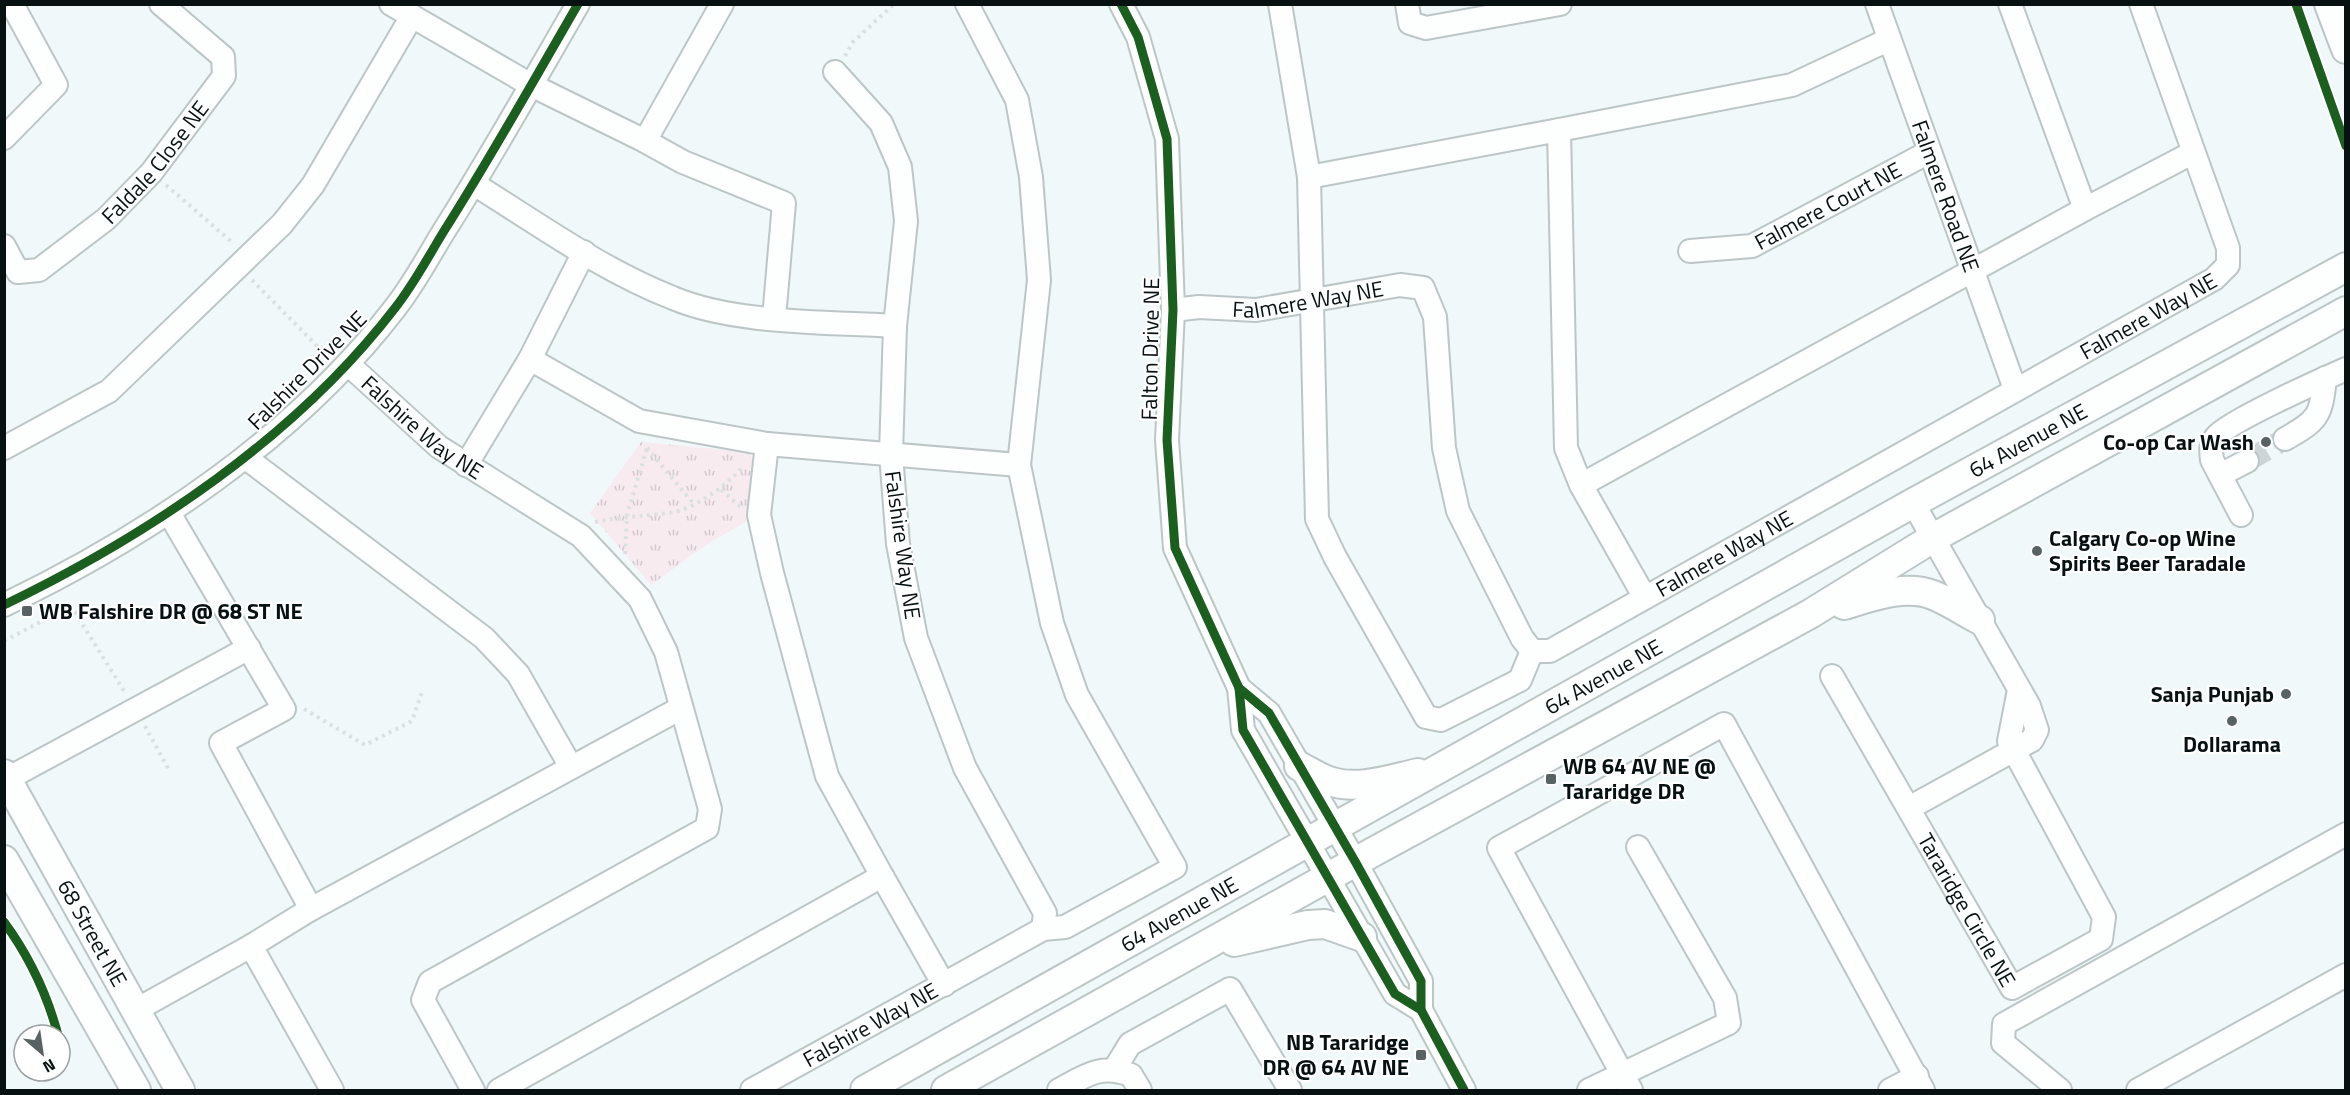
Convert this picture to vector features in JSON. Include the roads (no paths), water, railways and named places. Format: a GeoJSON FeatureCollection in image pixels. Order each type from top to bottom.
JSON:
{"type":"FeatureCollection","features":[{"type":"Feature","properties":{"kind":"main road"},"geometry":{"type":"LineString","coordinates":[[2330,4],[2346,49]]}},
{"type":"Feature","properties":{"kind":"main road","name":"64 Avenue NE"},"geometry":{"type":"LineString","coordinates":[[865,1090],[1335,829],[1913,503],[2343,266]]}},
{"type":"Feature","properties":{"kind":"main road","name":"64 Avenue NE"},"geometry":{"type":"LineString","coordinates":[[946,1090],[1356,862],[1810,614],[1933,538],[2346,311]]}},
{"type":"Feature","properties":{"kind":"main road"},"geometry":{"type":"LineString","coordinates":[[2299,338],[2346,328]]}},
{"type":"Feature","properties":{"kind":"main road"},"geometry":{"type":"LineString","coordinates":[[1810,614],[1885,593],[1918,591],[1932,594],[1980,620]]}},
{"type":"Feature","properties":{"kind":"main road"},"geometry":{"type":"LineString","coordinates":[[1299,766],[1329,782],[1359,784],[1447,766]]}},
{"type":"Feature","properties":{"kind":"main road","name":"68 Street NE"},"geometry":{"type":"LineString","coordinates":[[6,777],[134,1011],[180,1090]]}},
{"type":"Feature","properties":{"kind":"main road","name":"68 Street NE"},"geometry":{"type":"LineString","coordinates":[[4,860],[136,1090]]}},
{"type":"Feature","properties":{"kind":"main road"},"geometry":{"type":"LineString","coordinates":[[1197,951],[1308,925],[1335,926],[1362,937]]}},
{"type":"Feature","properties":{"kind":"street"},"geometry":{"type":"LineString","coordinates":[[4,138],[56,85],[12,4]]}},
{"type":"Feature","properties":{"kind":"street","name":"Faldale Close NE"},"geometry":{"type":"LineString","coordinates":[[4,246],[18,272],[39,270],[106,219],[151,172],[224,76],[223,57],[161,4]]}},
{"type":"Feature","properties":{"kind":"street"},"geometry":{"type":"LineString","coordinates":[[391,4],[531,85],[683,162],[784,203],[774,318]]}},
{"type":"Feature","properties":{"kind":"street","name":"Falshire Drive NE"},"geometry":{"type":"LineString","coordinates":[[4,605],[47,585],[169,513],[246,458],[348,364],[396,307],[474,184],[578,4]]}},
{"type":"Feature","properties":{"kind":"street"},"geometry":{"type":"LineString","coordinates":[[645,141],[722,4]]}},
{"type":"Feature","properties":{"kind":"street"},"geometry":{"type":"LineString","coordinates":[[967,4],[1017,100],[1031,177],[1039,280],[1019,465],[1052,623],[1077,695],[1175,867],[1065,927],[1042,928]]}},
{"type":"Feature","properties":{"kind":"street","name":"Falton Drive NE"},"geometry":{"type":"LineString","coordinates":[[1121,4],[1138,37],[1167,139],[1173,310],[1167,440],[1175,548],[1239,688],[1243,730],[1395,994],[1421,1010]]}},
{"type":"Feature","properties":{"kind":"street"},"geometry":{"type":"LineString","coordinates":[[1280,4],[1309,177],[1317,519],[1335,556],[1426,717],[1441,720],[1520,680],[1532,651]]}},
{"type":"Feature","properties":{"kind":"street"},"geometry":{"type":"LineString","coordinates":[[1407,4],[1410,23],[1426,28],[1560,4]]}},
{"type":"Feature","properties":{"kind":"street","name":"Falmere Road NE"},"geometry":{"type":"LineString","coordinates":[[1877,4],[2014,389]]}},
{"type":"Feature","properties":{"kind":"street"},"geometry":{"type":"LineString","coordinates":[[2010,4],[2085,209]]}},
{"type":"Feature","properties":{"kind":"street","name":"Falmere Way NE"},"geometry":{"type":"LineString","coordinates":[[1173,310],[1199,307],[1256,310],[1400,285],[1423,288],[1435,317],[1444,448],[1458,511],[1522,638],[1532,651],[1550,651],[1644,596],[2214,279],[2228,265],[2228,248],[2192,153],[2141,4]]}},
{"type":"Feature","properties":{"kind":"street"},"geometry":{"type":"LineString","coordinates":[[4,448],[109,391],[244,262],[313,185],[411,16]]}},
{"type":"Feature","properties":{"kind":"street"},"geometry":{"type":"LineString","coordinates":[[1309,177],[1792,85],[1888,40]]}},
{"type":"Feature","properties":{"kind":"street","name":"Falshire Way NE"},"geometry":{"type":"LineString","coordinates":[[752,1090],[944,985],[1042,928],[1046,913],[965,768],[916,638],[898,544],[891,454],[895,326],[906,221],[900,167],[881,123],[835,72]]}},
{"type":"Feature","properties":{"kind":"street"},"geometry":{"type":"LineString","coordinates":[[1559,130],[1566,448],[1581,485],[1644,596]]}},
{"type":"Feature","properties":{"kind":"street","name":"Falmere Court NE"},"geometry":{"type":"LineString","coordinates":[[1690,251],[1752,246],[1929,152]]}},
{"type":"Feature","properties":{"kind":"street"},"geometry":{"type":"LineString","coordinates":[[1581,485],[2085,209],[2192,153]]}},
{"type":"Feature","properties":{"kind":"street"},"geometry":{"type":"LineString","coordinates":[[474,184],[584,252],[674,299],[724,312],[774,318],[895,326]]}},
{"type":"Feature","properties":{"kind":"street"},"geometry":{"type":"LineString","coordinates":[[466,465],[530,359],[584,252]]}},
{"type":"Feature","properties":{"kind":"street"},"geometry":{"type":"LineString","coordinates":[[530,359],[639,422],[767,449],[891,454],[1019,465]]}},
{"type":"Feature","properties":{"kind":"street","name":"Falshire Way NE"},"geometry":{"type":"LineString","coordinates":[[348,364],[439,447],[580,536],[612,566],[640,598],[666,652],[710,809],[707,828],[430,982],[423,1000],[473,1090]]}},
{"type":"Feature","properties":{"kind":"street"},"geometry":{"type":"LineString","coordinates":[[2241,516],[2212,460],[2211,450],[2218,435],[2346,369]]}},
{"type":"Feature","properties":{"kind":"street"},"geometry":{"type":"LineString","coordinates":[[2285,439],[2309,425],[2322,409],[2325,378]]}},
{"type":"Feature","properties":{"kind":"street"},"geometry":{"type":"LineString","coordinates":[[767,449],[759,515],[772,573],[827,776],[944,985]]}},
{"type":"Feature","properties":{"kind":"street"},"geometry":{"type":"LineString","coordinates":[[246,458],[267,477],[484,638],[518,674],[572,766]]}},
{"type":"Feature","properties":{"kind":"street"},"geometry":{"type":"LineString","coordinates":[[2220,475],[2247,461]]}},
{"type":"Feature","properties":{"kind":"street","name":"Tararidge Circle NE"},"geometry":{"type":"LineString","coordinates":[[1909,808],[2013,752],[2032,740],[2037,730],[2035,718],[1913,503]]}},
{"type":"Feature","properties":{"kind":"street"},"geometry":{"type":"LineString","coordinates":[[169,513],[284,709],[221,743],[311,909]]}},
{"type":"Feature","properties":{"kind":"street"},"geometry":{"type":"LineString","coordinates":[[6,777],[249,648]]}},
{"type":"Feature","properties":{"kind":"street","name":"Tararidge Circle NE"},"geometry":{"type":"LineString","coordinates":[[1832,676],[2012,988],[2101,939],[2104,917],[2013,752]]}},
{"type":"Feature","properties":{"kind":"street","name":"Falton Drive NE"},"geometry":{"type":"LineString","coordinates":[[1239,688],[1269,713],[1356,862],[1421,981],[1421,1010]]}},
{"type":"Feature","properties":{"kind":"street"},"geometry":{"type":"LineString","coordinates":[[134,1011],[251,946],[311,909],[681,708]]}},
{"type":"Feature","properties":{"kind":"street"},"geometry":{"type":"LineString","coordinates":[[1626,1082],[1499,848],[1724,724],[1920,1083],[1890,1090]]}},
{"type":"Feature","properties":{"kind":"street"},"geometry":{"type":"LineString","coordinates":[[2060,1090],[2003,1043],[2004,1024],[2346,834]]}},
{"type":"Feature","properties":{"kind":"street"},"geometry":{"type":"LineString","coordinates":[[1589,1090],[1626,1082],[1729,1023],[1725,998],[1638,847]]}},
{"type":"Feature","properties":{"kind":"street"},"geometry":{"type":"LineString","coordinates":[[499,1090],[882,876]]}},
{"type":"Feature","properties":{"kind":"street"},"geometry":{"type":"LineString","coordinates":[[251,946],[333,1090]]}},
{"type":"Feature","properties":{"kind":"street"},"geometry":{"type":"LineString","coordinates":[[2138,1090],[2346,975]]}},
{"type":"Feature","properties":{"kind":"street"},"geometry":{"type":"LineString","coordinates":[[1114,1070],[1130,1044],[1230,989],[1290,1090]]}},
{"type":"Feature","properties":{"kind":"street"},"geometry":{"type":"LineString","coordinates":[[1421,1010],[1464,1090]]}},
{"type":"Feature","properties":{"kind":"street"},"geometry":{"type":"LineString","coordinates":[[1059,1090],[1095,1071],[1114,1070],[1131,1075],[1140,1090]]}},
{"type":"Feature","properties":{"kind":"tunnel"},"geometry":{"type":"LineString","coordinates":[[2247,461],[2285,439]]}},
{"type":"Feature","properties":{"kind":"place","name":"Co-op Car Wash"},"geometry":{"type":"Point","coordinates":[2266,442]}},
{"type":"Feature","properties":{"kind":"place","name":"Calgary Co-op Wine Spirits Beer Taradale"},"geometry":{"type":"Point","coordinates":[2037,551]}},
{"type":"Feature","properties":{"kind":"place","name":"WB Falshire DR @ 68 ST NE"},"geometry":{"type":"Point","coordinates":[27,611]}},
{"type":"Feature","properties":{"kind":"place","name":"Sanja Punjab"},"geometry":{"type":"Point","coordinates":[2286,694]}},
{"type":"Feature","properties":{"kind":"place","name":"Dollarama"},"geometry":{"type":"Point","coordinates":[2232,721]}},
{"type":"Feature","properties":{"kind":"place","name":"WB 64 AV NE @ Tararidge DR"},"geometry":{"type":"Point","coordinates":[1551,779]}},
{"type":"Feature","properties":{"kind":"place","name":"NB Tararidge DR @ 64 AV NE"},"geometry":{"type":"Point","coordinates":[1421,1055]}}]}
